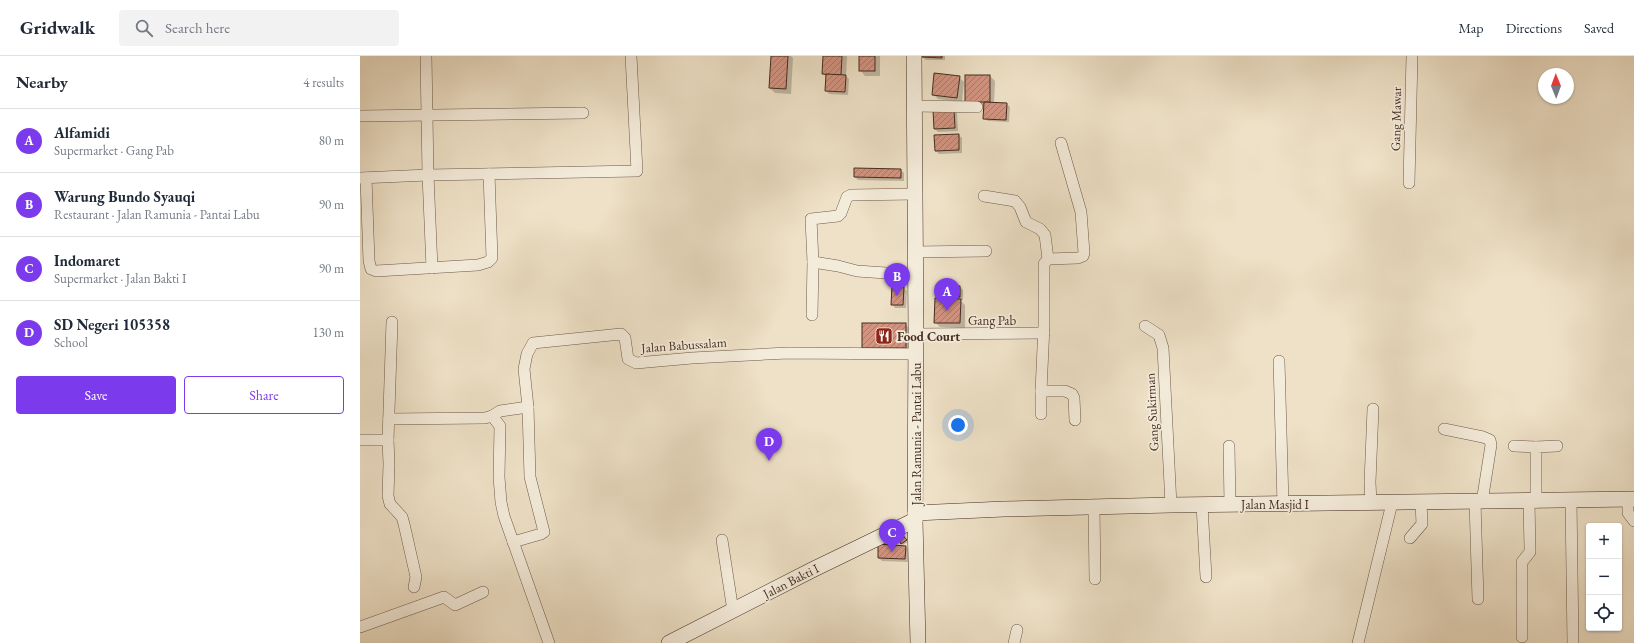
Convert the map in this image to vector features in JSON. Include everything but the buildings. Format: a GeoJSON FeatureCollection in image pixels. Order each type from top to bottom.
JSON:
{"type":"FeatureCollection","features":[{"type":"Feature","properties":{"kind":"main road","name":"Jalan Ramunia - Pantai Labu"},"geometry":{"type":"LineString","coordinates":[[914,56],[916,334],[915,516],[918,643]]}},
{"type":"Feature","properties":{"kind":"main road","name":"Jalan Masjid I"},"geometry":{"type":"LineString","coordinates":[[915,516],[1004,509],[1171,505],[1533,502],[1631,499]]}},
{"type":"Feature","properties":{"kind":"main road","name":"Jalan Bakti I"},"geometry":{"type":"LineString","coordinates":[[669,643],[915,516]]}},
{"type":"Feature","properties":{"kind":"street"},"geometry":{"type":"LineString","coordinates":[[426,56],[428,175],[432,268]]}},
{"type":"Feature","properties":{"kind":"street"},"geometry":{"type":"LineString","coordinates":[[490,174],[492,258],[488,262],[478,265],[432,268],[376,271],[371,269],[369,261],[363,178],[428,175],[637,171],[631,56]]}},
{"type":"Feature","properties":{"kind":"street","name":"Gang Mawar"},"geometry":{"type":"LineString","coordinates":[[1409,183],[1412,56]]}},
{"type":"Feature","properties":{"kind":"street"},"geometry":{"type":"LineString","coordinates":[[914,106],[977,107]]}},
{"type":"Feature","properties":{"kind":"street"},"geometry":{"type":"LineString","coordinates":[[360,116],[582,113]]}},
{"type":"Feature","properties":{"kind":"street"},"geometry":{"type":"LineString","coordinates":[[1048,259],[1078,258],[1083,256],[1084,253],[1081,212],[1061,143]]}},
{"type":"Feature","properties":{"kind":"street"},"geometry":{"type":"LineString","coordinates":[[812,314],[813,262],[811,219],[838,216],[841,213],[847,197],[851,195],[914,194]]}},
{"type":"Feature","properties":{"kind":"street"},"geometry":{"type":"LineString","coordinates":[[984,196],[1011,200],[1018,204],[1026,222],[1040,229],[1045,235],[1048,259],[1044,264],[1044,333],[1041,414]]}},
{"type":"Feature","properties":{"kind":"street"},"geometry":{"type":"LineString","coordinates":[[915,252],[986,251]]}},
{"type":"Feature","properties":{"kind":"street"},"geometry":{"type":"LineString","coordinates":[[813,262],[858,271],[915,275]]}},
{"type":"Feature","properties":{"kind":"street"},"geometry":{"type":"LineString","coordinates":[[392,322],[388,440],[388,496],[390,504],[402,518],[404,524],[416,577],[414,587]]}},
{"type":"Feature","properties":{"kind":"street","name":"Gang Sukirman"},"geometry":{"type":"LineString","coordinates":[[1145,326],[1159,335],[1163,348],[1171,505]]}},
{"type":"Feature","properties":{"kind":"street","name":"Gang Pab"},"geometry":{"type":"LineString","coordinates":[[916,334],[1044,333]]}},
{"type":"Feature","properties":{"kind":"street","name":"Jalan Babussalam"},"geometry":{"type":"LineString","coordinates":[[513,542],[542,534],[544,532],[530,477],[528,407],[524,369],[527,354],[533,343],[621,334],[625,338],[628,358],[636,363],[692,358],[788,353],[916,354]]}},
{"type":"Feature","properties":{"kind":"street"},"geometry":{"type":"LineString","coordinates":[[1279,361],[1283,504]]}},
{"type":"Feature","properties":{"kind":"street"},"geometry":{"type":"LineString","coordinates":[[1041,391],[1065,391],[1072,394],[1075,420]]}},
{"type":"Feature","properties":{"kind":"street"},"geometry":{"type":"LineString","coordinates":[[389,419],[437,419],[492,416],[500,411],[528,407]]}},
{"type":"Feature","properties":{"kind":"street"},"geometry":{"type":"LineString","coordinates":[[1371,504],[1370,482],[1373,409]]}},
{"type":"Feature","properties":{"kind":"street"},"geometry":{"type":"LineString","coordinates":[[492,416],[500,426],[501,502],[513,542],[549,643]]}},
{"type":"Feature","properties":{"kind":"street"},"geometry":{"type":"LineString","coordinates":[[1444,429],[1483,437],[1490,440],[1491,445],[1479,502],[1478,599]]}},
{"type":"Feature","properties":{"kind":"street"},"geometry":{"type":"LineString","coordinates":[[360,440],[388,440]]}},
{"type":"Feature","properties":{"kind":"street"},"geometry":{"type":"LineString","coordinates":[[1229,446],[1230,504]]}},
{"type":"Feature","properties":{"kind":"street"},"geometry":{"type":"LineString","coordinates":[[1514,446],[1557,446]]}},
{"type":"Feature","properties":{"kind":"street"},"geometry":{"type":"LineString","coordinates":[[1522,637],[1522,562],[1530,552],[1536,447]]}},
{"type":"Feature","properties":{"kind":"street"},"geometry":{"type":"LineString","coordinates":[[1631,499],[1628,513],[1634,521]]}},
{"type":"Feature","properties":{"kind":"street"},"geometry":{"type":"LineString","coordinates":[[1571,500],[1573,643]]}},
{"type":"Feature","properties":{"kind":"street"},"geometry":{"type":"LineString","coordinates":[[1358,643],[1392,503]]}},
{"type":"Feature","properties":{"kind":"street"},"geometry":{"type":"LineString","coordinates":[[1410,538],[1422,524],[1421,503]]}},
{"type":"Feature","properties":{"kind":"street"},"geometry":{"type":"LineString","coordinates":[[1202,505],[1206,577]]}},
{"type":"Feature","properties":{"kind":"street"},"geometry":{"type":"LineString","coordinates":[[1094,507],[1094,579]]}},
{"type":"Feature","properties":{"kind":"street"},"geometry":{"type":"LineString","coordinates":[[722,540],[733,611]]}},
{"type":"Feature","properties":{"kind":"street"},"geometry":{"type":"LineString","coordinates":[[360,627],[444,597],[454,605],[483,592]]}},
{"type":"Feature","properties":{"kind":"street"},"geometry":{"type":"LineString","coordinates":[[1014,643],[1017,630]]}},
{"type":"Feature","properties":{"kind":"place","name":"Warung Bundo Syauqi"},"geometry":{"type":"Point","coordinates":[897,296]}},
{"type":"Feature","properties":{"kind":"place","name":"Alfamidi"},"geometry":{"type":"Point","coordinates":[947,311]}},
{"type":"Feature","properties":{"kind":"place","name":"Food Court"},"geometry":{"type":"Point","coordinates":[884,336]}},
{"type":"Feature","properties":{"kind":"place","name":"SD Negeri 105358"},"geometry":{"type":"Point","coordinates":[769,461]}},
{"type":"Feature","properties":{"kind":"place","name":"Indomaret"},"geometry":{"type":"Point","coordinates":[892,552]}}]}
